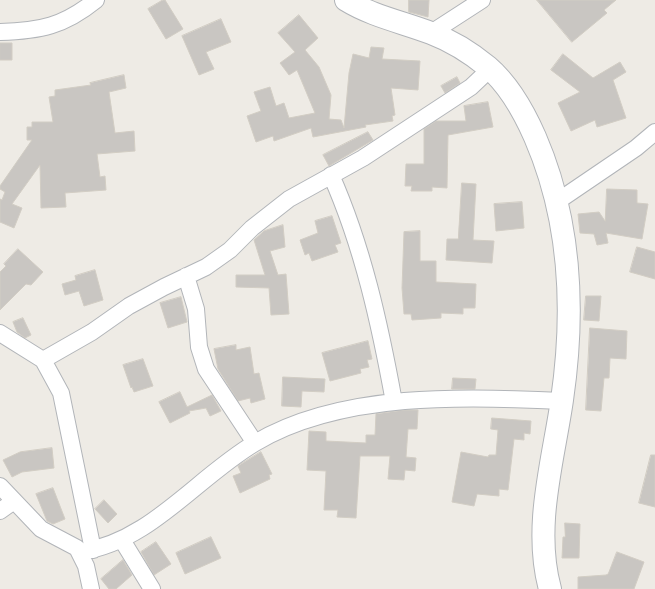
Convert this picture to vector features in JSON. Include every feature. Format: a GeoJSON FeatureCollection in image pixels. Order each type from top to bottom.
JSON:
{"type":"FeatureCollection","features":[{"type":"Feature","properties":{"kind":"street"},"geometry":{"type":"LineString","coordinates":[[0,32],[40,30],[58,23],[96,0]]}},
{"type":"Feature","properties":{"kind":"street"},"geometry":{"type":"LineString","coordinates":[[346,0],[364,11],[431,33],[458,46],[490,69],[512,94],[525,115],[546,161],[558,201],[566,248],[569,285],[567,363],[544,514],[543,543],[550,589]]}},
{"type":"Feature","properties":{"kind":"street"},"geometry":{"type":"LineString","coordinates":[[431,33],[482,0]]}},
{"type":"Feature","properties":{"kind":"street"},"geometry":{"type":"LineString","coordinates":[[43,360],[72,345],[129,306],[218,259],[252,228],[289,199],[363,158],[457,97],[478,82],[490,69]]}},
{"type":"Feature","properties":{"kind":"street"},"geometry":{"type":"LineString","coordinates":[[558,201],[636,148],[655,132]]}},
{"type":"Feature","properties":{"kind":"street"},"geometry":{"type":"LineString","coordinates":[[331,175],[353,231],[366,274],[394,402]]}},
{"type":"Feature","properties":{"kind":"street"},"geometry":{"type":"LineString","coordinates":[[186,276],[196,309],[199,347],[206,369],[255,443]]}},
{"type":"Feature","properties":{"kind":"street"},"geometry":{"type":"LineString","coordinates":[[0,333],[43,360],[61,393],[87,551],[86,566],[91,589]]}},
{"type":"Feature","properties":{"kind":"street"},"geometry":{"type":"LineString","coordinates":[[0,486],[41,529],[87,551],[122,540],[153,520],[221,466],[255,443],[296,423],[374,404],[394,402],[504,398],[562,401]]}},
{"type":"Feature","properties":{"kind":"street"},"geometry":{"type":"LineString","coordinates":[[0,511],[14,501]]}},
{"type":"Feature","properties":{"kind":"street"},"geometry":{"type":"LineString","coordinates":[[122,540],[152,589]]}},
{"type":"Feature","properties":{"kind":"building"},"geometry":{"type":"Polygon","coordinates":[[[165,0],[183,29],[166,39],[148,9],[165,0]]]}},
{"type":"Feature","properties":{"kind":"building"},"geometry":{"type":"Polygon","coordinates":[[[409,0],[429,0],[428,17],[409,12],[409,0]]]}},
{"type":"Feature","properties":{"kind":"building"},"geometry":{"type":"Polygon","coordinates":[[[537,0],[616,0],[604,10],[607,13],[572,42],[537,0]]]}},
{"type":"Feature","properties":{"kind":"building"},"geometry":{"type":"Polygon","coordinates":[[[299,15],[318,38],[305,50],[319,67],[331,95],[329,119],[341,120],[344,128],[349,73],[353,54],[369,58],[371,47],[384,48],[382,59],[420,61],[418,90],[391,88],[395,115],[392,116],[393,121],[365,125],[366,127],[313,137],[311,128],[274,141],[273,136],[256,142],[247,116],[261,111],[254,92],[270,87],[276,106],[284,103],[289,118],[315,113],[297,70],[289,75],[280,63],[295,52],[278,33],[299,15]]]}},
{"type":"Feature","properties":{"kind":"building"},"geometry":{"type":"Polygon","coordinates":[[[221,19],[231,42],[206,52],[214,69],[199,75],[182,36],[221,19]]]}},
{"type":"Feature","properties":{"kind":"building"},"geometry":{"type":"Polygon","coordinates":[[[0,43],[12,43],[12,60],[0,60],[0,43]]]}},
{"type":"Feature","properties":{"kind":"building"},"geometry":{"type":"Polygon","coordinates":[[[563,54],[593,78],[620,62],[626,72],[613,80],[626,118],[597,127],[595,120],[571,131],[558,103],[580,92],[551,70],[563,54]]]}},
{"type":"Feature","properties":{"kind":"building"},"geometry":{"type":"Polygon","coordinates":[[[124,75],[126,88],[109,92],[115,133],[134,131],[135,151],[97,154],[100,177],[105,176],[106,190],[65,193],[66,207],[41,208],[40,165],[12,204],[22,208],[14,228],[0,222],[0,199],[2,200],[5,192],[0,189],[0,186],[32,140],[27,140],[27,127],[32,127],[32,122],[53,122],[49,97],[55,96],[55,90],[91,85],[90,83],[124,75]]]}},
{"type":"Feature","properties":{"kind":"building"},"geometry":{"type":"Polygon","coordinates":[[[457,77],[460,83],[445,93],[441,86],[457,77]]]}},
{"type":"Feature","properties":{"kind":"building"},"geometry":{"type":"Polygon","coordinates":[[[488,102],[493,127],[448,135],[447,188],[432,187],[432,191],[411,191],[412,186],[405,186],[406,164],[424,164],[424,129],[436,121],[466,121],[464,106],[488,102]]]}},
{"type":"Feature","properties":{"kind":"building"},"geometry":{"type":"Polygon","coordinates":[[[368,132],[373,140],[329,166],[323,155],[368,132]]]}},
{"type":"Feature","properties":{"kind":"building"},"geometry":{"type":"Polygon","coordinates":[[[462,183],[476,184],[473,240],[494,241],[492,263],[446,260],[447,239],[458,239],[462,183]]]}},
{"type":"Feature","properties":{"kind":"building"},"geometry":{"type":"Polygon","coordinates":[[[607,189],[637,190],[637,203],[648,204],[642,239],[606,233],[608,243],[597,245],[594,234],[580,233],[578,214],[599,212],[605,221],[607,189]]]}},
{"type":"Feature","properties":{"kind":"building"},"geometry":{"type":"Polygon","coordinates":[[[522,202],[524,228],[496,231],[494,204],[522,202]]]}},
{"type":"Feature","properties":{"kind":"building"},"geometry":{"type":"Polygon","coordinates":[[[332,216],[341,243],[335,245],[338,252],[312,261],[309,253],[305,255],[300,240],[318,233],[315,221],[332,216]]]}},
{"type":"Feature","properties":{"kind":"building"},"geometry":{"type":"Polygon","coordinates":[[[283,225],[285,247],[270,251],[278,275],[286,274],[289,314],[271,315],[269,288],[236,287],[236,275],[265,275],[254,240],[264,231],[283,225]]]}},
{"type":"Feature","properties":{"kind":"building"},"geometry":{"type":"Polygon","coordinates":[[[420,231],[420,261],[436,261],[436,282],[476,284],[475,308],[463,308],[463,314],[441,313],[441,318],[412,320],[411,314],[404,314],[402,288],[404,232],[420,231]]]}},
{"type":"Feature","properties":{"kind":"building"},"geometry":{"type":"Polygon","coordinates":[[[637,247],[655,252],[655,279],[630,272],[637,247]]]}},
{"type":"Feature","properties":{"kind":"building"},"geometry":{"type":"Polygon","coordinates":[[[18,249],[43,272],[31,285],[26,284],[0,310],[0,272],[6,266],[4,264],[18,249]]]}},
{"type":"Feature","properties":{"kind":"building"},"geometry":{"type":"Polygon","coordinates":[[[95,270],[103,300],[84,306],[79,291],[65,295],[62,284],[76,280],[75,276],[95,270]]]}},
{"type":"Feature","properties":{"kind":"building"},"geometry":{"type":"Polygon","coordinates":[[[586,296],[601,296],[599,321],[584,320],[586,296]]]}},
{"type":"Feature","properties":{"kind":"building"},"geometry":{"type":"Polygon","coordinates":[[[181,297],[187,322],[168,328],[160,303],[181,297]]]}},
{"type":"Feature","properties":{"kind":"building"},"geometry":{"type":"Polygon","coordinates":[[[23,318],[31,335],[25,338],[17,332],[13,322],[23,318]]]}},
{"type":"Feature","properties":{"kind":"building"},"geometry":{"type":"Polygon","coordinates":[[[590,328],[627,331],[626,359],[610,358],[609,378],[604,378],[601,411],[586,410],[590,328]]]}},
{"type":"Feature","properties":{"kind":"building"},"geometry":{"type":"Polygon","coordinates":[[[368,341],[372,359],[367,360],[369,367],[360,369],[361,373],[330,381],[322,353],[368,341]]]}},
{"type":"Feature","properties":{"kind":"building"},"geometry":{"type":"Polygon","coordinates":[[[236,345],[236,350],[250,347],[254,374],[259,373],[265,399],[251,403],[250,398],[238,401],[218,369],[214,349],[236,345]]]}},
{"type":"Feature","properties":{"kind":"building"},"geometry":{"type":"Polygon","coordinates":[[[143,359],[153,386],[134,392],[132,387],[131,388],[123,365],[143,359]]]}},
{"type":"Feature","properties":{"kind":"building"},"geometry":{"type":"Polygon","coordinates":[[[283,377],[325,379],[324,392],[302,391],[301,407],[282,406],[283,377]]]}},
{"type":"Feature","properties":{"kind":"building"},"geometry":{"type":"Polygon","coordinates":[[[453,378],[476,379],[475,389],[452,389],[453,378]]]}},
{"type":"Feature","properties":{"kind":"building"},"geometry":{"type":"Polygon","coordinates":[[[180,392],[187,407],[212,395],[221,411],[210,416],[206,408],[189,411],[190,413],[170,423],[159,402],[180,392]]]}},
{"type":"Feature","properties":{"kind":"building"},"geometry":{"type":"Polygon","coordinates":[[[405,410],[418,410],[417,429],[408,429],[406,457],[416,458],[415,471],[405,470],[404,480],[388,479],[390,456],[360,456],[356,518],[337,517],[338,510],[324,510],[326,471],[307,470],[309,431],[326,432],[326,441],[366,443],[366,435],[375,435],[376,414],[405,410]]]}},
{"type":"Feature","properties":{"kind":"building"},"geometry":{"type":"Polygon","coordinates":[[[492,418],[531,421],[530,434],[524,433],[524,440],[514,439],[508,490],[499,489],[499,496],[477,494],[474,506],[452,502],[461,452],[488,457],[489,455],[496,455],[498,430],[491,429],[492,418]]]}},
{"type":"Feature","properties":{"kind":"building"},"geometry":{"type":"Polygon","coordinates":[[[52,448],[54,468],[22,472],[12,477],[3,460],[20,452],[52,448]]]}},
{"type":"Feature","properties":{"kind":"building"},"geometry":{"type":"Polygon","coordinates":[[[261,452],[272,474],[269,475],[270,479],[240,493],[233,476],[241,473],[238,466],[261,452]]]}},
{"type":"Feature","properties":{"kind":"building"},"geometry":{"type":"Polygon","coordinates":[[[651,455],[655,455],[655,507],[639,503],[651,455]]]}},
{"type":"Feature","properties":{"kind":"building"},"geometry":{"type":"Polygon","coordinates":[[[53,488],[65,519],[53,524],[47,521],[36,494],[53,488]]]}},
{"type":"Feature","properties":{"kind":"building"},"geometry":{"type":"Polygon","coordinates":[[[104,500],[117,514],[108,523],[95,509],[104,500]]]}},
{"type":"Feature","properties":{"kind":"building"},"geometry":{"type":"Polygon","coordinates":[[[565,523],[580,524],[579,558],[562,558],[565,523]]]}},
{"type":"Feature","properties":{"kind":"building"},"geometry":{"type":"Polygon","coordinates":[[[211,537],[221,558],[185,574],[176,553],[211,537]]]}},
{"type":"Feature","properties":{"kind":"building"},"geometry":{"type":"Polygon","coordinates":[[[156,542],[171,564],[154,575],[141,552],[156,542]]]}},
{"type":"Feature","properties":{"kind":"building"},"geometry":{"type":"Polygon","coordinates":[[[617,552],[644,562],[634,589],[578,589],[578,577],[608,574],[617,552]]]}},
{"type":"Feature","properties":{"kind":"building"},"geometry":{"type":"Polygon","coordinates":[[[123,560],[132,575],[116,589],[109,589],[101,579],[123,560]]]}}]}
